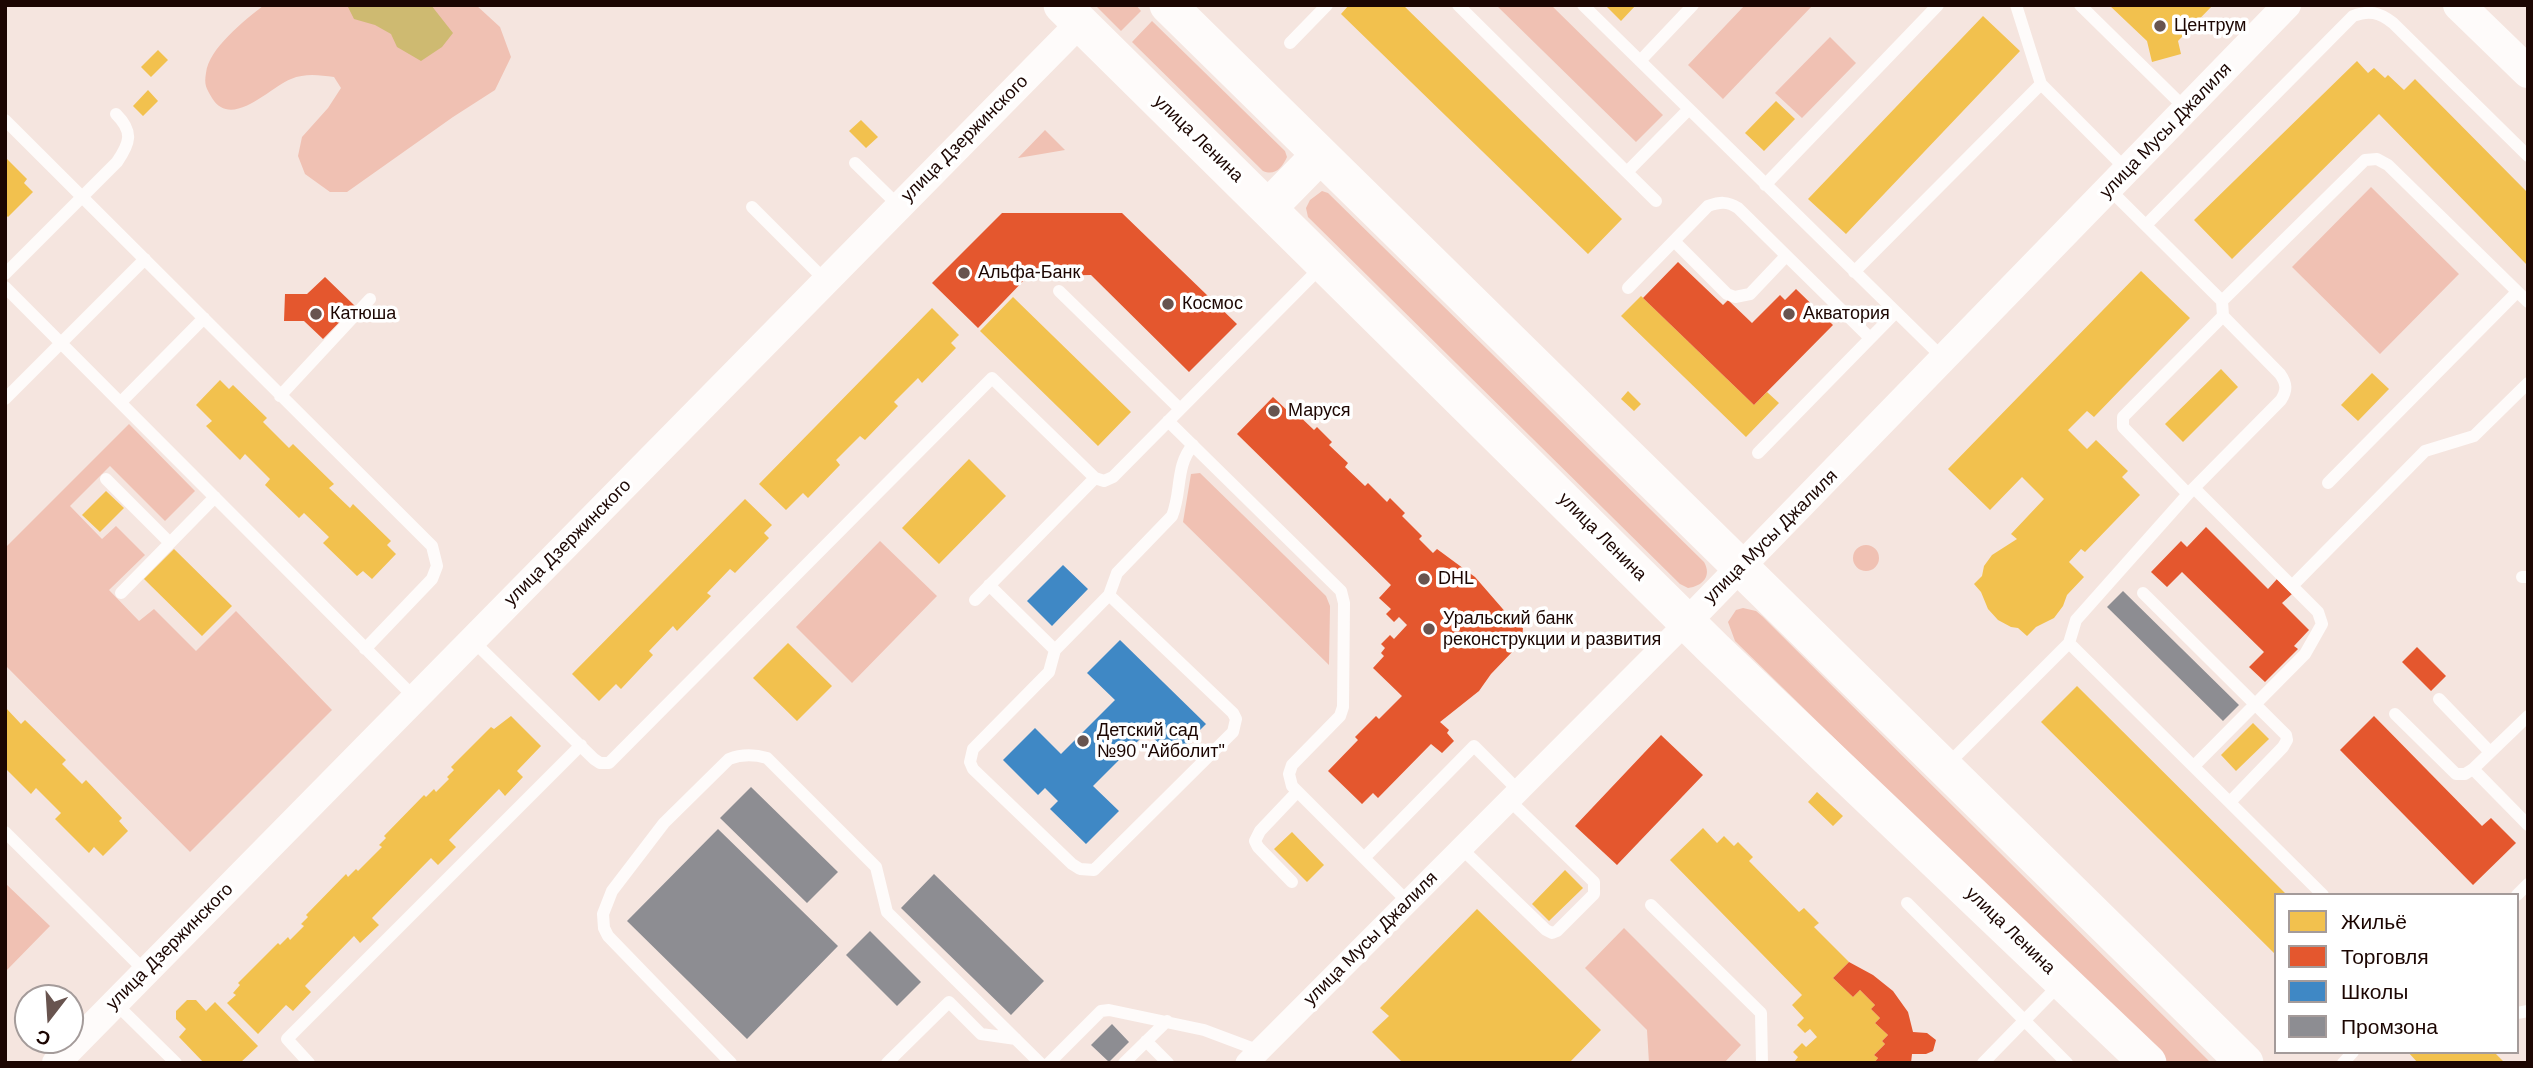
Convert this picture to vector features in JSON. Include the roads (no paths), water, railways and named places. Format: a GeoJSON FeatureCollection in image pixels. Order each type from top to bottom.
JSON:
{"type":"FeatureCollection","features":[{"type":"Feature","properties":{"kind":"main road"},"geometry":{"type":"LineString","coordinates":[[1168,5],[2245,1063]]}},
{"type":"Feature","properties":{"kind":"main road"},"geometry":{"type":"LineString","coordinates":[[2459,5],[2528,72]]}},
{"type":"Feature","properties":{"kind":"main road","name":"улица Ленина"},"geometry":{"type":"LineString","coordinates":[[1071,14],[1687,622],[2148,1063]]}},
{"type":"Feature","properties":{"kind":"main road"},"geometry":{"type":"LineString","coordinates":[[1268,208],[1320,156]]}},
{"type":"Feature","properties":{"kind":"street","name":"улица Мусы Джалиля"},"geometry":{"type":"LineString","coordinates":[[1254,1057],[1742,567],[2287,5]]}},
{"type":"Feature","properties":{"kind":"street","name":"улица Дзержинского"},"geometry":{"type":"LineString","coordinates":[[56,1063],[899,206],[1071,14]]}},
{"type":"Feature","properties":{"kind":"lane"},"geometry":{"type":"LineString","coordinates":[[1290,43],[1327,5]]}},
{"type":"Feature","properties":{"kind":"lane"},"geometry":{"type":"LineString","coordinates":[[1458,5],[1656,201]]}},
{"type":"Feature","properties":{"kind":"lane"},"geometry":{"type":"LineString","coordinates":[[1583,5],[1944,359]]}},
{"type":"Feature","properties":{"kind":"lane"},"geometry":{"type":"LineString","coordinates":[[1640,61],[1693,5]]}},
{"type":"Feature","properties":{"kind":"lane"},"geometry":{"type":"LineString","coordinates":[[1765,185],[1938,5]]}},
{"type":"Feature","properties":{"kind":"lane"},"geometry":{"type":"LineString","coordinates":[[1945,767],[2069,643],[2076,620],[2191,491],[2281,400],[2286,391],[2285,381],[2280,374],[2223,316],[2222,301],[2146,226],[2118,179],[2040,84],[2016,5]]}},
{"type":"Feature","properties":{"kind":"lane"},"geometry":{"type":"LineString","coordinates":[[2080,5],[2186,110]]}},
{"type":"Feature","properties":{"kind":"lane"},"geometry":{"type":"LineString","coordinates":[[2146,226],[2353,16],[2366,11],[2381,14],[2393,23],[2528,156]]}},
{"type":"Feature","properties":{"kind":"lane"},"geometry":{"type":"LineString","coordinates":[[1854,272],[2040,84]]}},
{"type":"Feature","properties":{"kind":"lane"},"geometry":{"type":"LineString","coordinates":[[1628,172],[1689,109]]}},
{"type":"Feature","properties":{"kind":"lane"},"geometry":{"type":"LineString","coordinates":[[5,274],[117,162],[126,148],[129,133],[126,123],[117,114]]}},
{"type":"Feature","properties":{"kind":"lane"},"geometry":{"type":"LineString","coordinates":[[5,120],[432,546],[437,566],[432,579],[365,649]]}},
{"type":"Feature","properties":{"kind":"lane"},"geometry":{"type":"LineString","coordinates":[[2222,301],[2365,160],[2377,159],[2388,165],[2528,302]]}},
{"type":"Feature","properties":{"kind":"lane"},"geometry":{"type":"LineString","coordinates":[[855,163],[899,206]]}},
{"type":"Feature","properties":{"kind":"lane"},"geometry":{"type":"LineString","coordinates":[[1629,288],[1708,206],[1719,202],[1729,203],[1738,208],[1870,338]]}},
{"type":"Feature","properties":{"kind":"lane"},"geometry":{"type":"LineString","coordinates":[[752,207],[826,281]]}},
{"type":"Feature","properties":{"kind":"lane"},"geometry":{"type":"LineString","coordinates":[[1674,241],[1734,298],[1750,294],[1786,256]]}},
{"type":"Feature","properties":{"kind":"lane"},"geometry":{"type":"LineString","coordinates":[[5,399],[145,259]]}},
{"type":"Feature","properties":{"kind":"lane"},"geometry":{"type":"LineString","coordinates":[[472,640],[600,763],[609,763],[992,378],[1095,478],[1104,481],[1113,477],[1325,263]]}},
{"type":"Feature","properties":{"kind":"lane"},"geometry":{"type":"LineString","coordinates":[[5,287],[415,698]]}},
{"type":"Feature","properties":{"kind":"lane"},"geometry":{"type":"LineString","coordinates":[[1059,291],[1180,409]]}},
{"type":"Feature","properties":{"kind":"lane"},"geometry":{"type":"LineString","coordinates":[[2328,483],[2517,292]]}},
{"type":"Feature","properties":{"kind":"lane"},"geometry":{"type":"LineString","coordinates":[[280,396],[370,299]]}},
{"type":"Feature","properties":{"kind":"lane"},"geometry":{"type":"LineString","coordinates":[[1758,453],[1896,312]]}},
{"type":"Feature","properties":{"kind":"lane"},"geometry":{"type":"LineString","coordinates":[[2194,766],[2305,654],[2322,624],[2318,612],[2292,586],[2123,428],[2123,417],[2223,316]]}},
{"type":"Feature","properties":{"kind":"lane"},"geometry":{"type":"LineString","coordinates":[[121,402],[204,318]]}},
{"type":"Feature","properties":{"kind":"lane"},"geometry":{"type":"LineString","coordinates":[[2292,586],[2425,451],[2474,436],[2528,383]]}},
{"type":"Feature","properties":{"kind":"lane"},"geometry":{"type":"LineString","coordinates":[[1168,421],[1340,591],[1344,603],[1343,707],[1340,716],[1292,765],[1289,774],[1292,786],[1297,792],[1409,902]]}},
{"type":"Feature","properties":{"kind":"lane"},"geometry":{"type":"LineString","coordinates":[[1110,596],[1233,713],[1236,725],[1233,732],[1094,870],[1080,869],[973,769],[970,762],[973,749],[1049,672],[1055,650],[1110,596],[1116,573],[1171,516],[1175,508],[1182,463],[1193,446]]}},
{"type":"Feature","properties":{"kind":"lane"},"geometry":{"type":"LineString","coordinates":[[975,600],[1095,478]]}},
{"type":"Feature","properties":{"kind":"lane"},"geometry":{"type":"LineString","coordinates":[[106,479],[170,543]]}},
{"type":"Feature","properties":{"kind":"lane"},"geometry":{"type":"LineString","coordinates":[[121,593],[215,497]]}},
{"type":"Feature","properties":{"kind":"lane"},"geometry":{"type":"LineString","coordinates":[[989,585],[1055,650]]}},
{"type":"Feature","properties":{"kind":"lane"},"geometry":{"type":"LineString","coordinates":[[2143,593],[2256,704],[2287,740],[2230,802]]}},
{"type":"Feature","properties":{"kind":"lane"},"geometry":{"type":"LineString","coordinates":[[2069,643],[2321,893]]}},
{"type":"Feature","properties":{"kind":"lane"},"geometry":{"type":"LineString","coordinates":[[2439,699],[2490,752]]}},
{"type":"Feature","properties":{"kind":"lane"},"geometry":{"type":"LineString","coordinates":[[2395,714],[2456,774],[2465,774],[2473,769],[2528,716]]}},
{"type":"Feature","properties":{"kind":"lane"},"geometry":{"type":"LineString","coordinates":[[309,1063],[287,1039],[581,745]]}},
{"type":"Feature","properties":{"kind":"lane"},"geometry":{"type":"LineString","coordinates":[[1364,858],[1474,746],[1515,796],[1594,882],[1594,894],[1552,933],[1462,849]]}},
{"type":"Feature","properties":{"kind":"lane"},"geometry":{"type":"LineString","coordinates":[[731,1063],[608,936],[604,928],[603,914],[612,891],[664,823],[729,759],[739,755],[768,758],[876,867],[887,912],[1040,1063]]}},
{"type":"Feature","properties":{"kind":"lane"},"geometry":{"type":"LineString","coordinates":[[2473,769],[2528,825]]}},
{"type":"Feature","properties":{"kind":"lane"},"geometry":{"type":"LineString","coordinates":[[1292,882],[1255,841],[1260,831],[1297,792]]}},
{"type":"Feature","properties":{"kind":"lane"},"geometry":{"type":"LineString","coordinates":[[5,832],[146,972]]}},
{"type":"Feature","properties":{"kind":"lane"},"geometry":{"type":"LineString","coordinates":[[1907,903],[2067,1063]]}},
{"type":"Feature","properties":{"kind":"lane"},"geometry":{"type":"LineString","coordinates":[[1651,905],[1761,1013],[1762,1063]]}},
{"type":"Feature","properties":{"kind":"lane"},"geometry":{"type":"LineString","coordinates":[[1983,1063],[2063,982]]}},
{"type":"Feature","properties":{"kind":"lane"},"geometry":{"type":"LineString","coordinates":[[887,1063],[949,1002],[981,1034],[1016,1040]]}},
{"type":"Feature","properties":{"kind":"lane"},"geometry":{"type":"LineString","coordinates":[[115,1003],[176,1063]]}},
{"type":"Feature","properties":{"kind":"lane"},"geometry":{"type":"LineString","coordinates":[[1049,1063],[1101,1011],[1119,1010],[1204,1030],[1254,1057]]}},
{"type":"Feature","properties":{"kind":"lane"},"geometry":{"type":"LineString","coordinates":[[1124,1063],[1167,1021]]}},
{"type":"Feature","properties":{"kind":"lane"},"geometry":{"type":"LineString","coordinates":[[1146,1041],[1168,1063]]}},
{"type":"Feature","properties":{"kind":"place","name":"Центрум"},"geometry":{"type":"Point","coordinates":[2160,26]}},
{"type":"Feature","properties":{"kind":"place","name":"Альфа-Банк"},"geometry":{"type":"Point","coordinates":[964,273]}},
{"type":"Feature","properties":{"kind":"place","name":"Космос"},"geometry":{"type":"Point","coordinates":[1168,304]}},
{"type":"Feature","properties":{"kind":"place","name":"Катюша"},"geometry":{"type":"Point","coordinates":[316,314]}},
{"type":"Feature","properties":{"kind":"place","name":"Акватория"},"geometry":{"type":"Point","coordinates":[1789,314]}},
{"type":"Feature","properties":{"kind":"place","name":"Маруся"},"geometry":{"type":"Point","coordinates":[1274,411]}},
{"type":"Feature","properties":{"kind":"place","name":"DHL"},"geometry":{"type":"Point","coordinates":[1424,579]}},
{"type":"Feature","properties":{"kind":"place","name":"Уральский банк реконструкции и развития"},"geometry":{"type":"Point","coordinates":[1429,629]}},
{"type":"Feature","properties":{"kind":"place","name":"Детский сад №90 \"Айболит\""},"geometry":{"type":"Point","coordinates":[1083,741]}}]}
